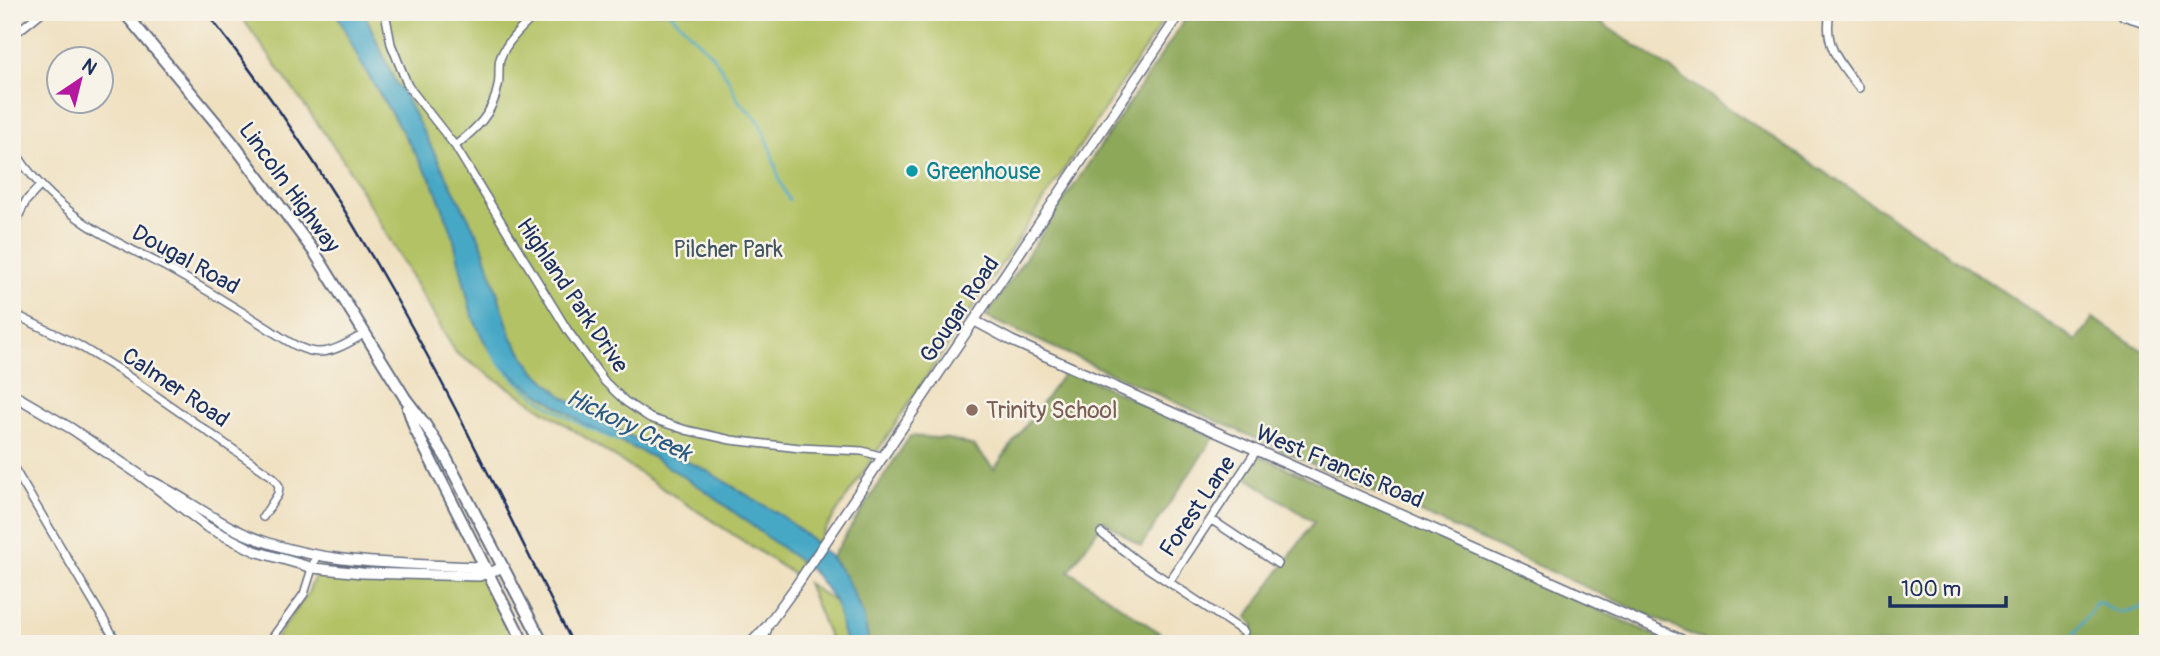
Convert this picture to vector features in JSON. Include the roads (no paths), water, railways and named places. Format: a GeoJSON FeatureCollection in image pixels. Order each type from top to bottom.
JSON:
{"type":"FeatureCollection","features":[{"type":"Feature","properties":{"kind":"main road","name":"Lincoln Highway"},"geometry":{"type":"LineString","coordinates":[[124,12],[260,178],[315,253],[405,398],[445,456],[543,644]]}},
{"type":"Feature","properties":{"kind":"main road","name":"Lincoln Highway"},"geometry":{"type":"LineString","coordinates":[[405,398],[415,429],[524,644]]}},
{"type":"Feature","properties":{"kind":"street"},"geometry":{"type":"LineString","coordinates":[[12,36],[42,12]]}},
{"type":"Feature","properties":{"kind":"street","name":"Highland Park Drive"},"geometry":{"type":"LineString","coordinates":[[384,12],[391,44],[408,86],[455,146],[568,331],[605,382],[626,402],[650,418],[686,430],[731,440],[800,448],[862,451],[884,457]]}},
{"type":"Feature","properties":{"kind":"street"},"geometry":{"type":"LineString","coordinates":[[455,146],[475,130],[491,111],[498,86],[500,58],[515,35],[538,12]]}},
{"type":"Feature","properties":{"kind":"street","name":"Gougar Road"},"geometry":{"type":"LineString","coordinates":[[750,644],[794,589],[1181,12]]}},
{"type":"Feature","properties":{"kind":"street"},"geometry":{"type":"LineString","coordinates":[[1830,12],[1827,24],[1829,44],[1859,88]]}},
{"type":"Feature","properties":{"kind":"street"},"geometry":{"type":"LineString","coordinates":[[2119,12],[2123,16],[2148,24]]}},
{"type":"Feature","properties":{"kind":"street","name":"Dougal Road"},"geometry":{"type":"LineString","coordinates":[[12,146],[40,186],[84,223],[233,306],[296,346],[314,352],[330,351],[366,333]]}},
{"type":"Feature","properties":{"kind":"street"},"geometry":{"type":"LineString","coordinates":[[12,229],[26,201],[40,186]]}},
{"type":"Feature","properties":{"kind":"street","name":"Calmer Road"},"geometry":{"type":"LineString","coordinates":[[12,313],[78,345],[119,370],[273,477],[279,486],[278,494],[263,517]]}},
{"type":"Feature","properties":{"kind":"street","name":"West Francis Road"},"geometry":{"type":"LineString","coordinates":[[975,321],[1012,341],[1691,644]]}},
{"type":"Feature","properties":{"kind":"street"},"geometry":{"type":"LineString","coordinates":[[12,394],[72,429],[141,475],[236,530],[278,547],[316,556],[480,567],[488,572]]}},
{"type":"Feature","properties":{"kind":"street","name":"Forest Lane"},"geometry":{"type":"LineString","coordinates":[[1169,583],[1256,451]]}},
{"type":"Feature","properties":{"kind":"street"},"geometry":{"type":"LineString","coordinates":[[12,465],[118,644]]}},
{"type":"Feature","properties":{"kind":"street"},"geometry":{"type":"LineString","coordinates":[[141,475],[181,508],[223,536],[255,551],[313,568],[362,573],[479,576],[504,566]]}},
{"type":"Feature","properties":{"kind":"street"},"geometry":{"type":"LineString","coordinates":[[1212,520],[1278,564]]}},
{"type":"Feature","properties":{"kind":"street"},"geometry":{"type":"LineString","coordinates":[[1101,533],[1169,583],[1244,632]]}},
{"type":"Feature","properties":{"kind":"street"},"geometry":{"type":"LineString","coordinates":[[268,644],[304,594],[316,556]]}},
{"type":"Feature","properties":{"kind":"street","name":"Gougar Road"},"geometry":{"type":"LineString","coordinates":[[761,644],[767,626]]}},
{"type":"Feature","properties":{"kind":"water"},"geometry":{"type":"Polygon","coordinates":[[[336,12],[364,12],[396,84],[481,242],[512,338],[533,369],[561,395],[597,419],[645,444],[702,468],[782,516],[811,539],[831,558],[846,578],[863,615],[869,644],[846,644],[835,601],[815,574],[802,563],[703,489],[652,457],[586,425],[523,383],[499,363],[485,343],[472,316],[452,232],[433,183],[361,63],[336,12]]]}},
{"type":"Feature","properties":{"kind":"waterway"},"geometry":{"type":"LineString","coordinates":[[669,12],[712,55],[728,78],[738,100],[758,120],[789,200]]}},
{"type":"Feature","properties":{"kind":"waterway","name":"Hickory Creek"},"geometry":{"type":"LineString","coordinates":[[490,349],[513,378],[547,404],[584,426],[619,441]]}},
{"type":"Feature","properties":{"kind":"waterway"},"geometry":{"type":"LineString","coordinates":[[2148,568],[2148,573]]}},
{"type":"Feature","properties":{"kind":"waterway"},"geometry":{"type":"LineString","coordinates":[[2067,644],[2097,602],[2119,613],[2146,606],[2148,601]]}},
{"type":"Feature","properties":{"kind":"railway"},"geometry":{"type":"LineString","coordinates":[[206,12],[278,110],[366,246],[459,416],[573,644]]}},
{"type":"Feature","properties":{"kind":"place","name":"Greenhouse"},"geometry":{"type":"Point","coordinates":[912,171]}},
{"type":"Feature","properties":{"kind":"place","name":"Trinity School"},"geometry":{"type":"Point","coordinates":[972,410]}},
{"type":"Feature","properties":{"kind":"park label","name":"Pilcher Park"},"geometry":{"type":"Point","coordinates":[728,249]}}]}
